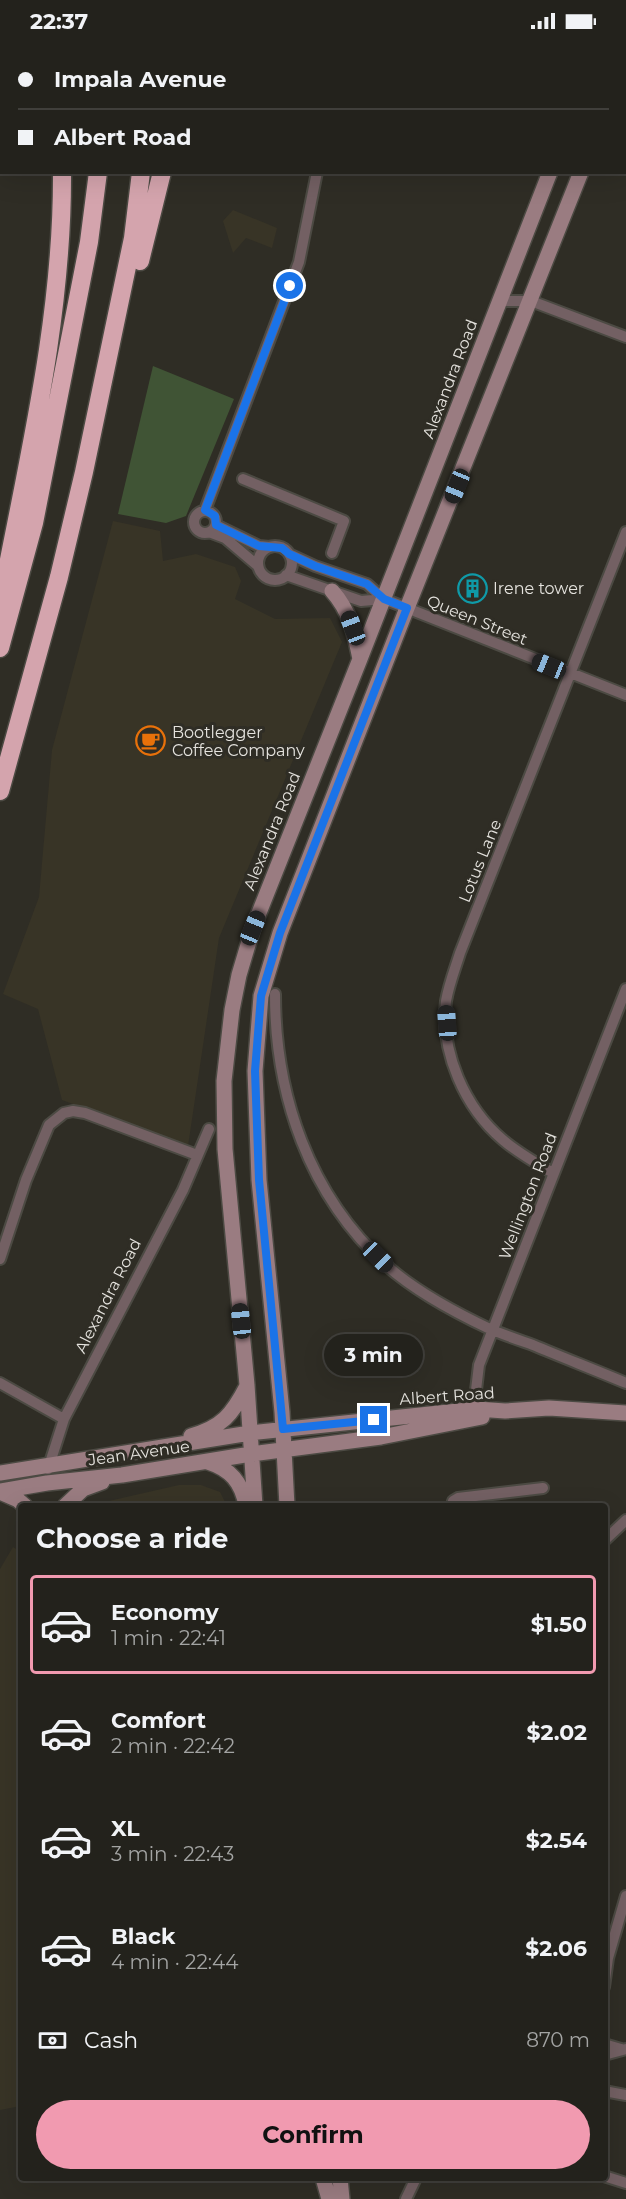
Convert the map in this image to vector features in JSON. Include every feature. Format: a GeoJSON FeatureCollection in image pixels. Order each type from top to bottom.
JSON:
{"type":"FeatureCollection","features":[{"type":"Feature","properties":{"kind":"highway"},"geometry":{"type":"LineString","coordinates":[[0,606],[52,323],[59,256],[62,174]]}},
{"type":"Feature","properties":{"kind":"highway"},"geometry":{"type":"LineString","coordinates":[[0,648],[34,523],[89,242],[98,174]]}},
{"type":"Feature","properties":{"kind":"highway"},"geometry":{"type":"LineString","coordinates":[[0,791],[59,577],[84,472],[133,238],[141,174]]}},
{"type":"Feature","properties":{"kind":"highway"},"geometry":{"type":"LineString","coordinates":[[84,472],[106,412],[162,174]]}},
{"type":"Feature","properties":{"kind":"main road","name":"Alexandra Road"},"geometry":{"type":"LineString","coordinates":[[255,1503],[247,1385],[225,1149],[224,1081],[238,975],[253,928],[549,174]]}},
{"type":"Feature","properties":{"kind":"main road"},"geometry":{"type":"LineString","coordinates":[[287,1503],[283,1429],[259,1180],[256,1126],[255,1071],[261,996],[280,933],[580,174]]}},
{"type":"Feature","properties":{"kind":"main road"},"geometry":{"type":"LineString","coordinates":[[332,591],[344,604],[353,628],[360,659]]}},
{"type":"Feature","properties":{"kind":"main road"},"geometry":{"type":"LineString","coordinates":[[142,1450],[216,1427],[227,1418],[247,1385]]}},
{"type":"Feature","properties":{"kind":"main road","name":"Albert Road"},"geometry":{"type":"LineString","coordinates":[[283,1429],[549,1408],[626,1413]]}},
{"type":"Feature","properties":{"kind":"main road","name":"Albert Road"},"geometry":{"type":"LineString","coordinates":[[284,1451],[381,1437],[477,1413]]}},
{"type":"Feature","properties":{"kind":"main road","name":"Jean Avenue"},"geometry":{"type":"LineString","coordinates":[[0,1473],[283,1429]]}},
{"type":"Feature","properties":{"kind":"main road","name":"Jean Avenue"},"geometry":{"type":"LineString","coordinates":[[0,1491],[284,1451]]}},
{"type":"Feature","properties":{"kind":"main road"},"geometry":{"type":"LineString","coordinates":[[206,1461],[223,1467],[236,1479],[242,1488],[245,1503]]}},
{"type":"Feature","properties":{"kind":"main road"},"geometry":{"type":"LineString","coordinates":[[68,1503],[83,1489],[122,1475]]}},
{"type":"Feature","properties":{"kind":"main road"},"geometry":{"type":"LineString","coordinates":[[0,1491],[21,1503]]}},
{"type":"Feature","properties":{"kind":"main road"},"geometry":{"type":"LineString","coordinates":[[324,2181],[328,2199]]}},
{"type":"Feature","properties":{"kind":"main road"},"geometry":{"type":"LineString","coordinates":[[340,2181],[342,2199]]}},
{"type":"Feature","properties":{"kind":"street"},"geometry":{"type":"LineString","coordinates":[[317,174],[299,262],[205,510],[195,516],[194,524],[199,531],[212,528],[259,546],[282,548],[289,554],[315,566],[367,584],[384,599]]}},
{"type":"Feature","properties":{"kind":"street"},"geometry":{"type":"LineString","coordinates":[[500,301],[531,301],[626,337]]}},
{"type":"Feature","properties":{"kind":"street"},"geometry":{"type":"LineString","coordinates":[[243,478],[344,521],[332,553]]}},
{"type":"Feature","properties":{"kind":"street"},"geometry":{"type":"LineString","coordinates":[[205,510],[215,516],[212,528]]}},
{"type":"Feature","properties":{"kind":"street"},"geometry":{"type":"LineString","coordinates":[[212,528],[258,566],[264,576],[269,579],[281,579],[286,575],[292,563],[289,554]]}},
{"type":"Feature","properties":{"kind":"street","name":"Lotus Lane"},"geometry":{"type":"LineString","coordinates":[[553,1173],[504,1141],[473,1107],[453,1064],[446,1011],[451,979],[460,953],[626,532]]}},
{"type":"Feature","properties":{"kind":"street"},"geometry":{"type":"LineString","coordinates":[[258,566],[263,552],[271,547]]}},
{"type":"Feature","properties":{"kind":"street"},"geometry":{"type":"LineString","coordinates":[[286,575],[361,601],[384,599]]}},
{"type":"Feature","properties":{"kind":"street","name":"Queen Street"},"geometry":{"type":"LineString","coordinates":[[384,599],[626,695]]}},
{"type":"Feature","properties":{"kind":"street","name":"Wellington Road"},"geometry":{"type":"LineString","coordinates":[[477,1413],[478,1372],[626,989]]}},
{"type":"Feature","properties":{"kind":"street"},"geometry":{"type":"LineString","coordinates":[[275,994],[279,1061],[295,1126],[311,1164],[330,1199],[354,1231],[387,1266],[426,1293],[493,1330],[626,1383]]}},
{"type":"Feature","properties":{"kind":"street"},"geometry":{"type":"LineString","coordinates":[[0,1259],[26,1180],[49,1125],[64,1113],[73,1111],[85,1113],[197,1155]]}},
{"type":"Feature","properties":{"kind":"street","name":"Alexandra Road"},"geometry":{"type":"LineString","coordinates":[[47,1483],[49,1466],[64,1419],[183,1190],[209,1128]]}},
{"type":"Feature","properties":{"kind":"street"},"geometry":{"type":"LineString","coordinates":[[0,1383],[64,1419]]}},
{"type":"Feature","properties":{"kind":"street"},"geometry":{"type":"LineString","coordinates":[[453,1503],[458,1498],[543,1488]]}},
{"type":"Feature","properties":{"kind":"street"},"geometry":{"type":"LineString","coordinates":[[608,1537],[626,1520]]}},
{"type":"Feature","properties":{"kind":"street"},"geometry":{"type":"LineString","coordinates":[[608,1958],[626,1896]]}},
{"type":"Feature","properties":{"kind":"street"},"geometry":{"type":"LineString","coordinates":[[608,2046],[623,2049]]}},
{"type":"Feature","properties":{"kind":"street"},"geometry":{"type":"LineString","coordinates":[[608,2054],[623,2049]]}},
{"type":"Feature","properties":{"kind":"street"},"geometry":{"type":"LineString","coordinates":[[608,2092],[626,2095]]}},
{"type":"Feature","properties":{"kind":"street"},"geometry":{"type":"LineString","coordinates":[[608,2177],[626,2183]]}},
{"type":"Feature","properties":{"kind":"street"},"geometry":{"type":"LineString","coordinates":[[406,2199],[415,2181]]}},
{"type":"Feature","properties":{"kind":"shaded area"},"geometry":{"type":"Polygon","coordinates":[[[233,210],[277,228],[272,248],[246,238],[233,253],[223,221],[233,210]]]}},
{"type":"Feature","properties":{"kind":"shaded area"},"geometry":{"type":"Polygon","coordinates":[[[113,521],[160,531],[163,561],[196,554],[235,567],[241,581],[235,599],[275,619],[330,618],[342,642],[219,938],[188,1146],[62,1100],[38,1009],[3,994],[39,897],[52,750],[113,521]]]}},
{"type":"Feature","properties":{"kind":"shaded area"},"geometry":{"type":"Polygon","coordinates":[[[179,1485],[201,1485],[220,1492],[226,1503],[100,1503],[179,1485]]]}},
{"type":"Feature","properties":{"kind":"shaded area"},"geometry":{"type":"Polygon","coordinates":[[[13,1547],[18,1550],[18,2107],[0,2110],[0,1569],[13,1547]]]}},
{"type":"Feature","properties":{"kind":"green space"},"geometry":{"type":"Polygon","coordinates":[[[153,366],[234,399],[186,516],[166,523],[118,514],[153,366]]]}},
{"type":"Feature","properties":{"kind":"place","name":"Irene tower"},"geometry":{"type":"Point","coordinates":[472,588]}},
{"type":"Feature","properties":{"kind":"place","name":"Bootlegger Coffee Company"},"geometry":{"type":"Point","coordinates":[151,741]}},
{"type":"Feature","properties":{"kind":"route"},"geometry":{"type":"LineString","coordinates":[[290,286],[205,510],[215,516],[216,525],[236,536],[259,546],[282,548],[289,554],[315,566],[367,584],[384,599],[407,608],[280,933],[267,972],[261,996],[255,1071],[259,1180],[283,1429],[374,1420]]}}]}
